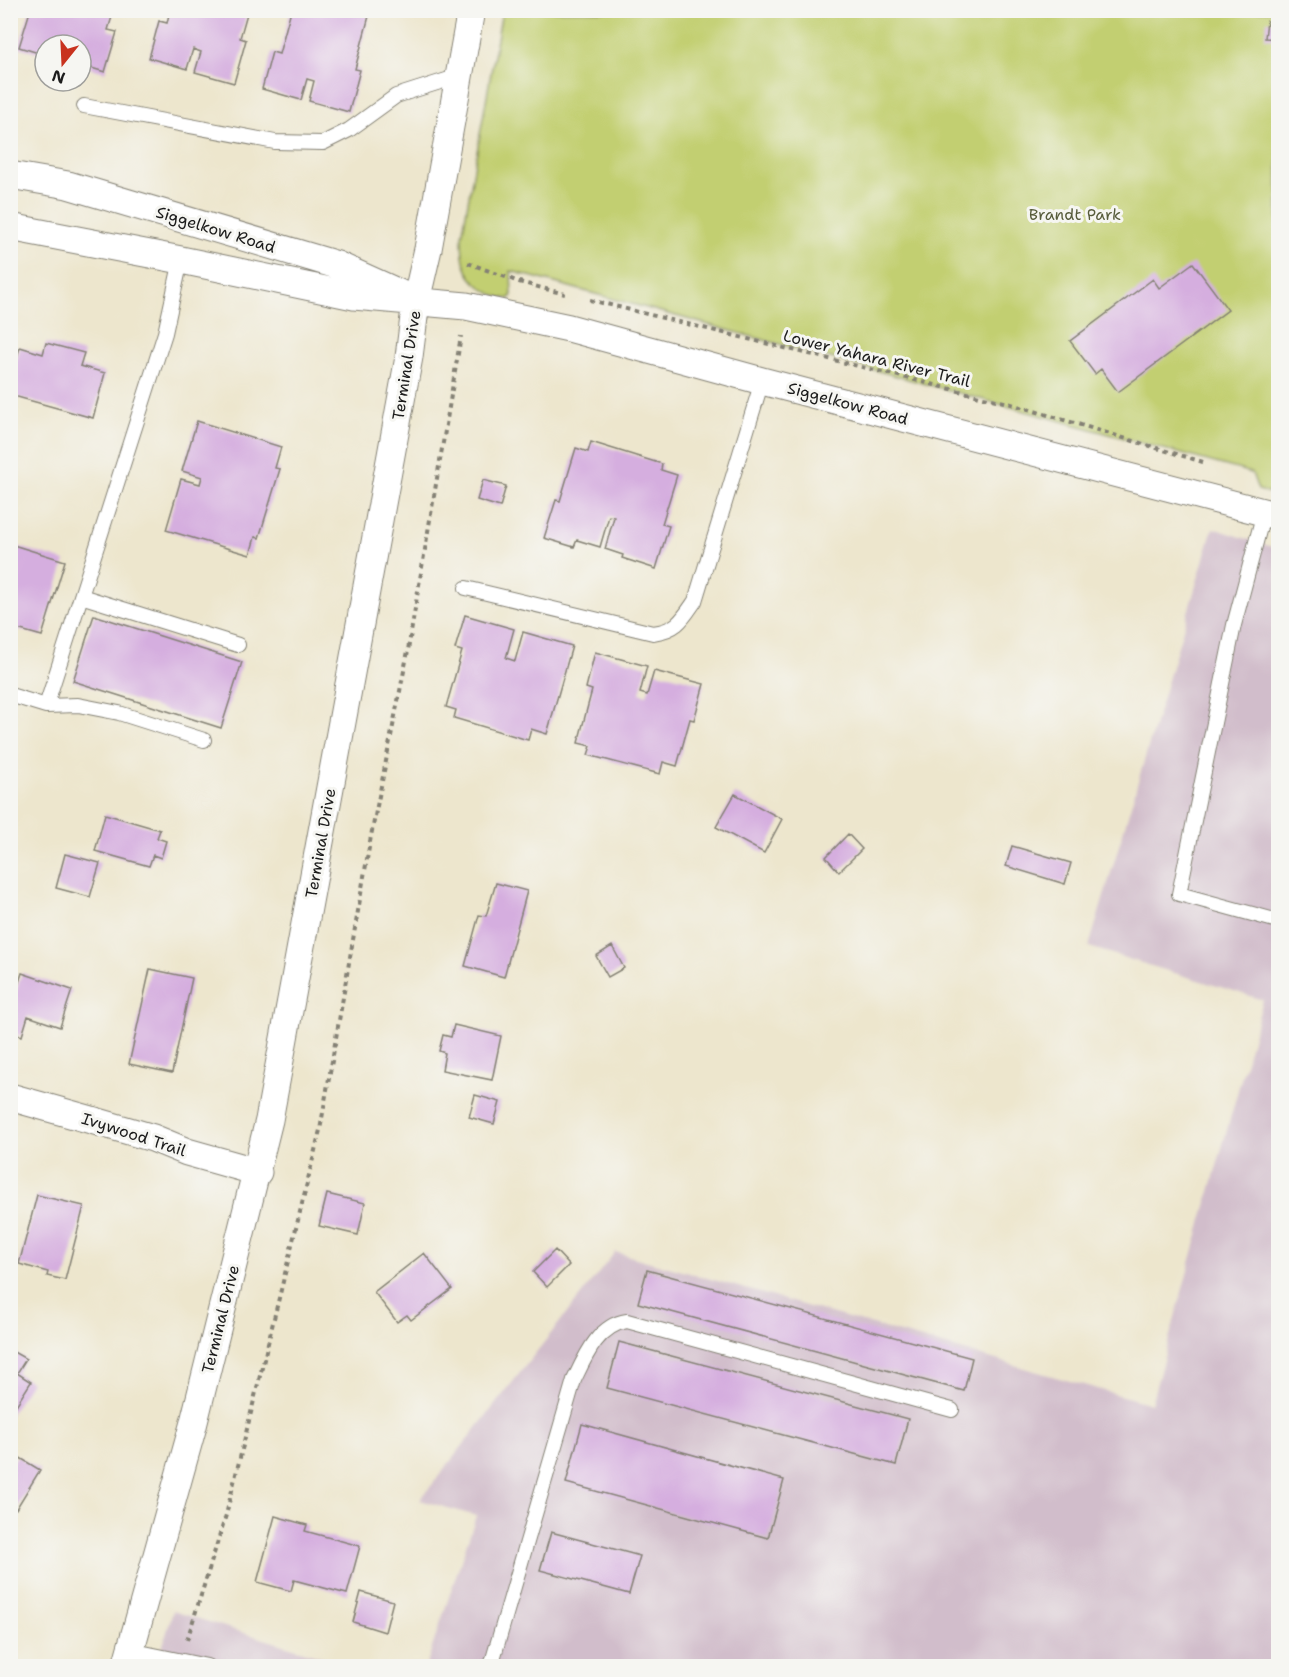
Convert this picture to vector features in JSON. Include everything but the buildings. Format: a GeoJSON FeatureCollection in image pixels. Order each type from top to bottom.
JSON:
{"type":"FeatureCollection","features":[{"type":"Feature","properties":{"kind":"street","name":"Terminal Drive"},"geometry":{"type":"LineString","coordinates":[[128,1658],[193,1426],[272,1109],[405,381],[416,301],[428,249],[471,10]]}},
{"type":"Feature","properties":{"kind":"street","name":"Siggelkow Road"},"geometry":{"type":"LineString","coordinates":[[10,175],[68,185],[337,265],[416,301]]}},
{"type":"Feature","properties":{"kind":"street","name":"Siggelkow Road"},"geometry":{"type":"LineString","coordinates":[[10,227],[354,296],[466,306],[569,328],[762,381],[1271,514]]}},
{"type":"Feature","properties":{"kind":"street","name":"Ivywood Trail"},"geometry":{"type":"LineString","coordinates":[[10,1096],[258,1172]]}},
{"type":"Feature","properties":{"kind":"lane"},"geometry":{"type":"LineString","coordinates":[[84,106],[275,142],[323,143],[349,130],[396,96],[459,76]]}},
{"type":"Feature","properties":{"kind":"lane"},"geometry":{"type":"LineString","coordinates":[[46,706],[165,333],[181,260]]}},
{"type":"Feature","properties":{"kind":"lane"},"geometry":{"type":"LineString","coordinates":[[466,588],[653,633],[667,631],[679,623],[695,601],[762,381]]}},
{"type":"Feature","properties":{"kind":"lane"},"geometry":{"type":"LineString","coordinates":[[1271,514],[1234,625],[1179,894],[1278,921]]}},
{"type":"Feature","properties":{"kind":"lane"},"geometry":{"type":"LineString","coordinates":[[81,596],[238,645]]}},
{"type":"Feature","properties":{"kind":"lane"},"geometry":{"type":"LineString","coordinates":[[10,695],[46,706],[78,705],[119,713],[204,740]]}},
{"type":"Feature","properties":{"kind":"lane"},"geometry":{"type":"LineString","coordinates":[[491,1666],[574,1380],[595,1342],[604,1330],[616,1322],[627,1321],[952,1410]]}},
{"type":"Feature","properties":{"kind":"lane"},"geometry":{"type":"LineString","coordinates":[[128,1658],[180,1661],[207,1666]]}},
{"type":"Feature","properties":{"kind":"path"},"geometry":{"type":"LineString","coordinates":[[468,262],[519,282],[566,294]]}},
{"type":"Feature","properties":{"kind":"path","name":"Lower Yahara River Trail"},"geometry":{"type":"LineString","coordinates":[[589,299],[1008,403],[1211,465]]}},
{"type":"Feature","properties":{"kind":"path"},"geometry":{"type":"LineString","coordinates":[[180,1661],[226,1515],[320,1130],[371,836],[409,644],[466,306]]}},
{"type":"Feature","properties":{"kind":"shaded area"},"geometry":{"type":"Polygon","coordinates":[[[1213,528],[1278,549],[1278,1666],[426,1666],[476,1516],[420,1500],[615,1252],[1151,1404],[1263,1000],[1089,947],[1213,528]]]}},
{"type":"Feature","properties":{"kind":"shaded area"},"geometry":{"type":"Polygon","coordinates":[[[173,1611],[352,1666],[157,1666],[173,1611]]]}},
{"type":"Feature","properties":{"kind":"green space","name":"Brandt Park"},"geometry":{"type":"Polygon","coordinates":[[[502,11],[1278,11],[1277,495],[1258,490],[1252,473],[511,271],[512,295],[509,299],[488,292],[471,278],[468,272],[463,258],[462,236],[502,11]]]}}]}
